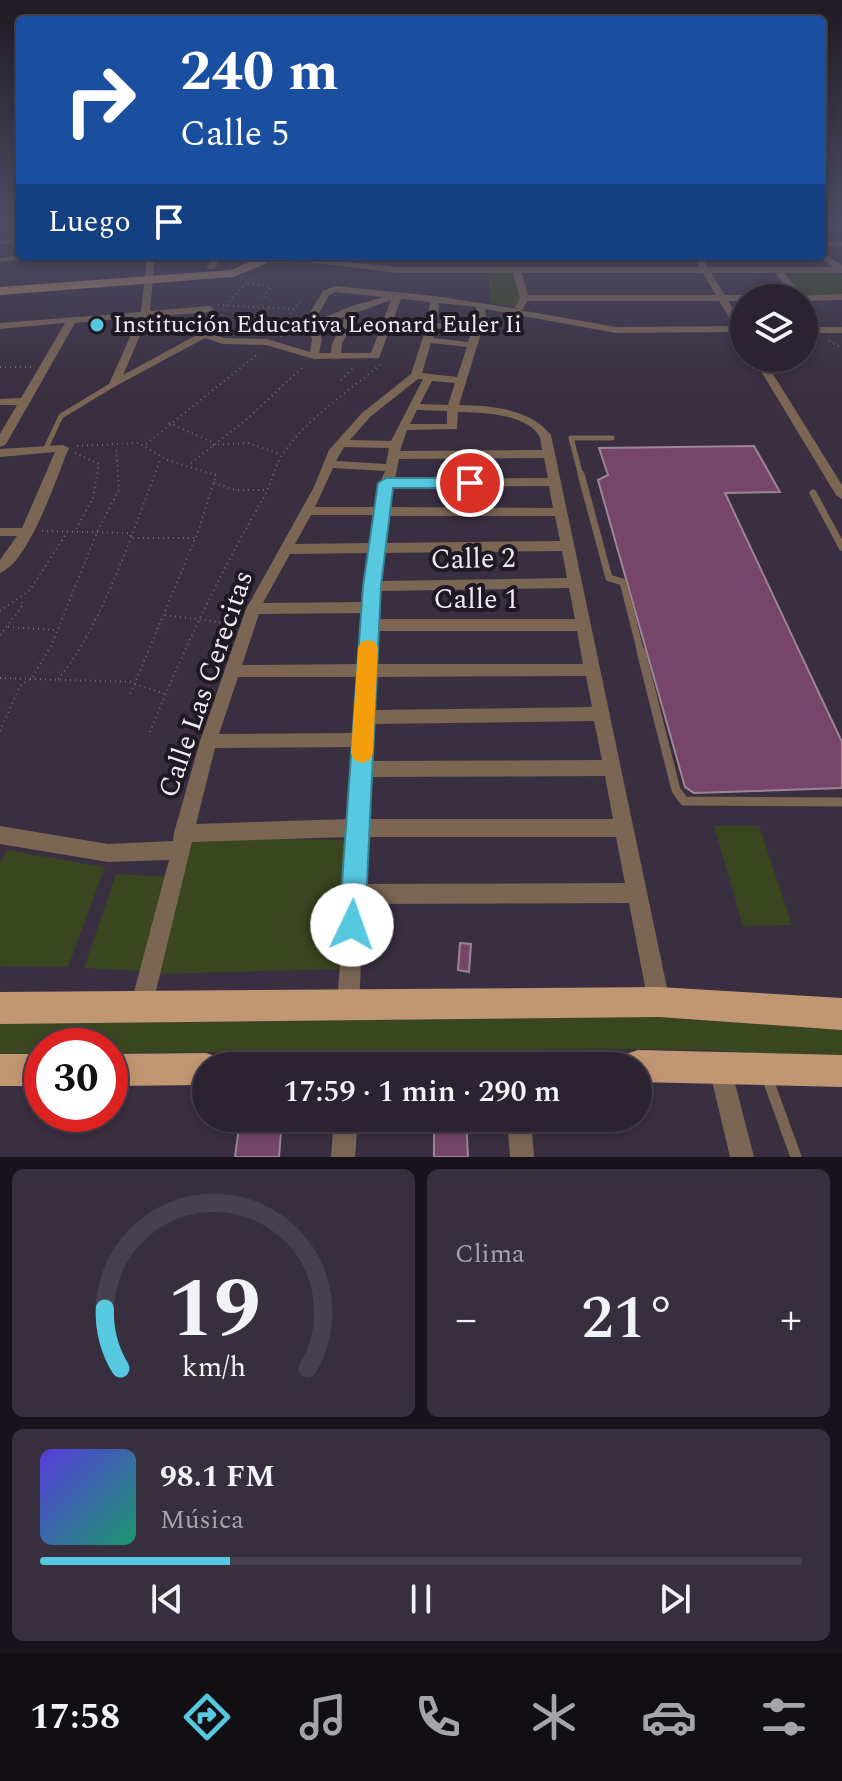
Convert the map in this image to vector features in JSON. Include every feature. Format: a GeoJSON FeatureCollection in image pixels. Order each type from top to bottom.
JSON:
{"type":"FeatureCollection","features":[{"type":"Feature","properties":{"kind":"main road"},"geometry":{"type":"LineString","coordinates":[[0,1008],[659,1002],[748,1005],[842,1014]]}},
{"type":"Feature","properties":{"kind":"main road"},"geometry":{"type":"LineString","coordinates":[[652,1066],[842,1071]]}},
{"type":"Feature","properties":{"kind":"main road"},"geometry":{"type":"LineString","coordinates":[[128,1070],[192,1069]]}},
{"type":"Feature","properties":{"kind":"main road"},"geometry":{"type":"LineString","coordinates":[[0,1070],[24,1070]]}},
{"type":"Feature","properties":{"kind":"street"},"geometry":{"type":"LineString","coordinates":[[0,284],[113,278]]}},
{"type":"Feature","properties":{"kind":"street"},"geometry":{"type":"LineString","coordinates":[[0,291],[131,278]]}},
{"type":"Feature","properties":{"kind":"street"},"geometry":{"type":"LineString","coordinates":[[114,384],[145,314],[151,278]]}},
{"type":"Feature","properties":{"kind":"street"},"geometry":{"type":"LineString","coordinates":[[314,356],[317,339],[311,325],[326,293],[340,278]]}},
{"type":"Feature","properties":{"kind":"street"},"geometry":{"type":"LineString","coordinates":[[343,278],[376,293],[480,305],[616,330],[730,331]]}},
{"type":"Feature","properties":{"kind":"street"},"geometry":{"type":"LineString","coordinates":[[376,293],[381,278]]}},
{"type":"Feature","properties":{"kind":"street"},"geometry":{"type":"LineString","coordinates":[[401,278],[415,297]]}},
{"type":"Feature","properties":{"kind":"street"},"geometry":{"type":"LineString","coordinates":[[518,311],[524,298],[523,278]]}},
{"type":"Feature","properties":{"kind":"street"},"geometry":{"type":"LineString","coordinates":[[711,278],[730,309]]}},
{"type":"Feature","properties":{"kind":"street"},"geometry":{"type":"LineString","coordinates":[[311,325],[398,295]]}},
{"type":"Feature","properties":{"kind":"street"},"geometry":{"type":"LineString","coordinates":[[114,384],[204,334],[212,333],[223,341],[262,341],[314,356],[375,356],[398,295]]}},
{"type":"Feature","properties":{"kind":"street"},"geometry":{"type":"LineString","coordinates":[[818,298],[842,297]]}},
{"type":"Feature","properties":{"kind":"street"},"geometry":{"type":"LineString","coordinates":[[524,298],[730,299]]}},
{"type":"Feature","properties":{"kind":"street"},"geometry":{"type":"LineString","coordinates":[[348,1005],[370,607],[380,514],[402,427],[413,407],[423,376],[435,299]]}},
{"type":"Feature","properties":{"kind":"street"},"geometry":{"type":"LineString","coordinates":[[402,427],[453,427],[452,410],[477,329],[480,305]]}},
{"type":"Feature","properties":{"kind":"street"},"geometry":{"type":"LineString","coordinates":[[336,356],[337,344],[355,308]]}},
{"type":"Feature","properties":{"kind":"street"},"geometry":{"type":"LineString","coordinates":[[0,326],[207,309]]}},
{"type":"Feature","properties":{"kind":"street"},"geometry":{"type":"LineString","coordinates":[[0,444],[72,320]]}},
{"type":"Feature","properties":{"kind":"street"},"geometry":{"type":"LineString","coordinates":[[432,325],[477,329]]}},
{"type":"Feature","properties":{"kind":"street"},"geometry":{"type":"LineString","coordinates":[[818,330],[842,330]]}},
{"type":"Feature","properties":{"kind":"street"},"geometry":{"type":"LineString","coordinates":[[428,340],[472,345]]}},
{"type":"Feature","properties":{"kind":"street"},"geometry":{"type":"LineString","coordinates":[[767,372],[841,492]]}},
{"type":"Feature","properties":{"kind":"street"},"geometry":{"type":"LineString","coordinates":[[423,376],[461,381]]}},
{"type":"Feature","properties":{"kind":"street","name":"Calle Las Cerecitas"},"geometry":{"type":"LineString","coordinates":[[141,1008],[208,741],[253,609],[340,443],[366,415],[423,376]]}},
{"type":"Feature","properties":{"kind":"street"},"geometry":{"type":"LineString","coordinates":[[0,402],[25,401]]}},
{"type":"Feature","properties":{"kind":"street"},"geometry":{"type":"LineString","coordinates":[[413,407],[509,413],[532,421],[545,435],[659,1002]]}},
{"type":"Feature","properties":{"kind":"street"},"geometry":{"type":"LineString","coordinates":[[340,443],[391,463],[555,482]]}},
{"type":"Feature","properties":{"kind":"street"},"geometry":{"type":"LineString","coordinates":[[0,453],[65,448]]}},
{"type":"Feature","properties":{"kind":"street"},"geometry":{"type":"LineString","coordinates":[[3,564],[26,532],[65,448]]}},
{"type":"Feature","properties":{"kind":"street"},"geometry":{"type":"LineString","coordinates":[[328,464],[549,454]]}},
{"type":"Feature","properties":{"kind":"street"},"geometry":{"type":"LineString","coordinates":[[307,511],[380,514],[561,512]]}},
{"type":"Feature","properties":{"kind":"street"},"geometry":{"type":"LineString","coordinates":[[0,532],[26,532]]}},
{"type":"Feature","properties":{"kind":"street"},"geometry":{"type":"LineString","coordinates":[[284,549],[567,546]]}},
{"type":"Feature","properties":{"kind":"street","name":"Calle 2"},"geometry":{"type":"LineString","coordinates":[[372,586],[575,583]]}},
{"type":"Feature","properties":{"kind":"street"},"geometry":{"type":"LineString","coordinates":[[253,609],[370,607]]}},
{"type":"Feature","properties":{"kind":"street","name":"Calle 1"},"geometry":{"type":"LineString","coordinates":[[369,625],[583,625]]}},
{"type":"Feature","properties":{"kind":"street"},"geometry":{"type":"LineString","coordinates":[[232,671],[592,670]]}},
{"type":"Feature","properties":{"kind":"street"},"geometry":{"type":"LineString","coordinates":[[364,717],[601,714]]}},
{"type":"Feature","properties":{"kind":"street"},"geometry":{"type":"LineString","coordinates":[[208,741],[363,740]]}},
{"type":"Feature","properties":{"kind":"street"},"geometry":{"type":"LineString","coordinates":[[361,769],[612,768]]}},
{"type":"Feature","properties":{"kind":"street"},"geometry":{"type":"LineString","coordinates":[[0,835],[108,853],[181,841],[358,828],[624,828]]}},
{"type":"Feature","properties":{"kind":"street"},"geometry":{"type":"LineString","coordinates":[[354,894],[638,893]]}},
{"type":"Feature","properties":{"kind":"street"},"geometry":{"type":"LineString","coordinates":[[719,1066],[742,1157]]}},
{"type":"Feature","properties":{"kind":"street"},"geometry":{"type":"LineString","coordinates":[[343,1157],[345,1132]]}},
{"type":"Feature","properties":{"kind":"street"},"geometry":{"type":"LineString","coordinates":[[520,1132],[522,1157]]}},
{"type":"Feature","properties":{"kind":"lane"},"geometry":{"type":"LineString","coordinates":[[45,450],[61,416],[114,384]]}},
{"type":"Feature","properties":{"kind":"lane"},"geometry":{"type":"LineString","coordinates":[[612,438],[571,438],[609,578],[623,582],[676,790],[684,801],[697,803],[842,802]]}},
{"type":"Feature","properties":{"kind":"lane"},"geometry":{"type":"LineString","coordinates":[[813,493],[842,547]]}},
{"type":"Feature","properties":{"kind":"lane"},"geometry":{"type":"LineString","coordinates":[[763,1067],[796,1157]]}},
{"type":"Feature","properties":{"kind":"path"},"geometry":{"type":"LineString","coordinates":[[243,278],[212,333],[284,331]]}},
{"type":"Feature","properties":{"kind":"path"},"geometry":{"type":"LineString","coordinates":[[247,278],[271,287],[264,295],[265,300]]}},
{"type":"Feature","properties":{"kind":"path"},"geometry":{"type":"LineString","coordinates":[[276,345],[293,309],[302,300]]}},
{"type":"Feature","properties":{"kind":"path"},"geometry":{"type":"LineString","coordinates":[[207,309],[207,305],[226,305],[293,309]]}},
{"type":"Feature","properties":{"kind":"path"},"geometry":{"type":"LineString","coordinates":[[145,445],[168,422],[244,368],[266,347],[262,341]]}},
{"type":"Feature","properties":{"kind":"path"},"geometry":{"type":"LineString","coordinates":[[189,465],[247,419],[314,356]]}},
{"type":"Feature","properties":{"kind":"path"},"geometry":{"type":"LineString","coordinates":[[341,380],[362,356]]}},
{"type":"Feature","properties":{"kind":"path"},"geometry":{"type":"LineString","coordinates":[[150,732],[226,561],[268,490],[282,454],[319,416],[384,362],[375,356]]}},
{"type":"Feature","properties":{"kind":"path"},"geometry":{"type":"LineString","coordinates":[[0,367],[31,367]]}},
{"type":"Feature","properties":{"kind":"path"},"geometry":{"type":"LineString","coordinates":[[168,422],[213,444],[248,443],[272,454],[282,454]]}},
{"type":"Feature","properties":{"kind":"path"},"geometry":{"type":"LineString","coordinates":[[65,448],[87,444],[145,445],[162,457],[216,475],[196,538],[164,615],[149,640],[129,697]]}},
{"type":"Feature","properties":{"kind":"path"},"geometry":{"type":"LineString","coordinates":[[0,731],[20,686],[32,678],[52,644],[55,630],[98,530],[119,490],[116,446]]}},
{"type":"Feature","properties":{"kind":"path"},"geometry":{"type":"LineString","coordinates":[[65,448],[99,464],[98,488],[88,513],[75,530]]}},
{"type":"Feature","properties":{"kind":"path"},"geometry":{"type":"LineString","coordinates":[[58,679],[67,673],[85,639],[162,457]]}},
{"type":"Feature","properties":{"kind":"path"},"geometry":{"type":"LineString","coordinates":[[214,483],[235,490],[268,490]]}},
{"type":"Feature","properties":{"kind":"path"},"geometry":{"type":"LineString","coordinates":[[0,611],[21,599],[68,530]]}},
{"type":"Feature","properties":{"kind":"path"},"geometry":{"type":"LineString","coordinates":[[26,532],[98,530],[130,533]]}},
{"type":"Feature","properties":{"kind":"path"},"geometry":{"type":"LineString","coordinates":[[130,533],[131,538],[196,538]]}},
{"type":"Feature","properties":{"kind":"path"},"geometry":{"type":"LineString","coordinates":[[0,635],[23,605],[21,599]]}},
{"type":"Feature","properties":{"kind":"path"},"geometry":{"type":"LineString","coordinates":[[164,615],[248,626]]}},
{"type":"Feature","properties":{"kind":"path"},"geometry":{"type":"LineString","coordinates":[[8,627],[55,630]]}},
{"type":"Feature","properties":{"kind":"path"},"geometry":{"type":"LineString","coordinates":[[0,678],[134,683],[166,694]]}},
{"type":"Feature","properties":{"kind":"green space"},"geometry":{"type":"Polygon","coordinates":[[[488,278],[517,278],[522,298],[518,307],[491,303],[488,278]]]}},
{"type":"Feature","properties":{"kind":"green space"},"geometry":{"type":"Polygon","coordinates":[[[788,278],[842,278],[842,296],[818,296],[818,284],[792,284],[788,278]]]}},
{"type":"Feature","properties":{"kind":"green space"},"geometry":{"type":"Polygon","coordinates":[[[714,826],[759,826],[792,925],[743,926],[714,826]]]}},
{"type":"Feature","properties":{"kind":"green space"},"geometry":{"type":"Polygon","coordinates":[[[191,838],[347,840],[340,969],[158,974],[191,838]]]}},
{"type":"Feature","properties":{"kind":"green space"},"geometry":{"type":"Polygon","coordinates":[[[7,850],[105,867],[68,967],[0,966],[0,863],[7,850]]]}},
{"type":"Feature","properties":{"kind":"green space"},"geometry":{"type":"Polygon","coordinates":[[[116,874],[170,877],[142,971],[84,968],[116,874]]]}},
{"type":"Feature","properties":{"kind":"green space"},"geometry":{"type":"Polygon","coordinates":[[[631,1014],[842,1026],[842,1060],[709,1050],[637,1049],[128,1053],[128,1028],[24,1028],[24,1054],[0,1054],[0,1020],[631,1014]]]}},
{"type":"Feature","properties":{"kind":"building"},"geometry":{"type":"Polygon","coordinates":[[[754,446],[780,492],[725,493],[842,742],[842,788],[694,793],[685,787],[598,480],[608,475],[599,448],[754,446]]]}},
{"type":"Feature","properties":{"kind":"building"},"geometry":{"type":"Polygon","coordinates":[[[460,943],[471,944],[469,972],[458,970],[460,943]]]}},
{"type":"Feature","properties":{"kind":"building"},"geometry":{"type":"Polygon","coordinates":[[[238,1132],[281,1132],[279,1157],[235,1157],[238,1132]]]}},
{"type":"Feature","properties":{"kind":"building"},"geometry":{"type":"Polygon","coordinates":[[[434,1132],[467,1132],[468,1157],[434,1157],[434,1132]]]}},
{"type":"Feature","properties":{"kind":"slow traffic"},"geometry":{"type":"LineString","coordinates":[[362,753],[368,648]]}},
{"type":"Feature","properties":{"kind":"place","name":"Institución Educativa Leonard Euler Ii"},"geometry":{"type":"Point","coordinates":[97,325]}},
{"type":"Feature","properties":{"kind":"route"},"geometry":{"type":"LineString","coordinates":[[352,925],[372,586],[386,483],[470,483]]}}]}
